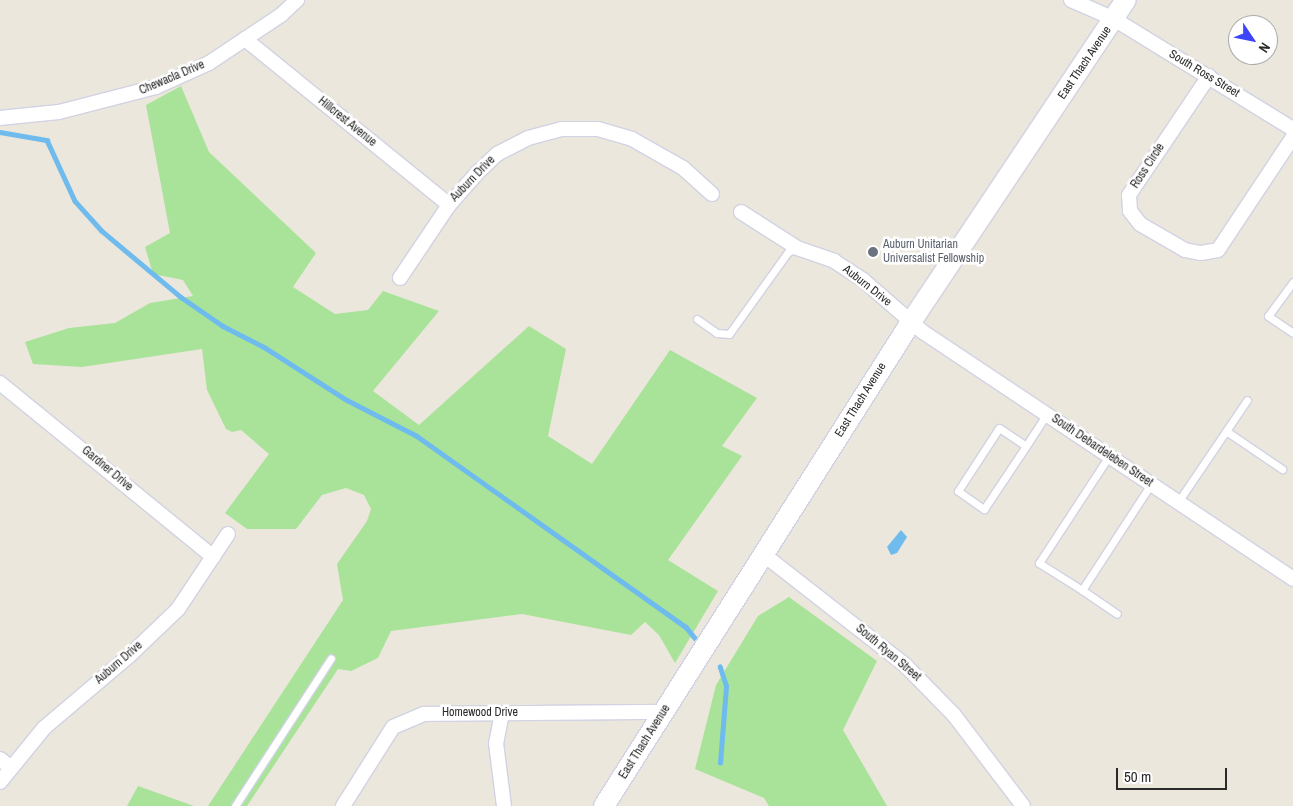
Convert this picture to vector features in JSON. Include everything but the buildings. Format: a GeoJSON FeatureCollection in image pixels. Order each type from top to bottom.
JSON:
{"type":"FeatureCollection","features":[{"type":"Feature","properties":{"kind":"street","name":"Chewacla Drive"},"geometry":{"type":"LineString","coordinates":[[0,118],[59,112],[156,87],[209,62],[246,40],[297,0]]}},
{"type":"Feature","properties":{"kind":"street"},"geometry":{"type":"LineString","coordinates":[[1071,0],[1114,20]]}},
{"type":"Feature","properties":{"kind":"street","name":"East Thach Avenue"},"geometry":{"type":"LineString","coordinates":[[604,806],[911,322],[1126,0]]}},
{"type":"Feature","properties":{"kind":"street","name":"South Ross Street"},"geometry":{"type":"LineString","coordinates":[[1114,20],[1209,76],[1293,129]]}},
{"type":"Feature","properties":{"kind":"street","name":"Hillcrest Avenue"},"geometry":{"type":"LineString","coordinates":[[246,40],[449,205]]}},
{"type":"Feature","properties":{"kind":"street","name":"Ross Circle"},"geometry":{"type":"LineString","coordinates":[[1209,76],[1129,195],[1130,211],[1140,224],[1185,250],[1201,253],[1218,250],[1293,137]]}},
{"type":"Feature","properties":{"kind":"street","name":"Auburn Drive"},"geometry":{"type":"LineString","coordinates":[[400,278],[449,205],[497,154],[528,138],[562,129],[598,129],[632,139],[683,168],[712,194]]}},
{"type":"Feature","properties":{"kind":"street","name":"Auburn Drive"},"geometry":{"type":"LineString","coordinates":[[741,212],[797,248],[834,261],[863,280],[911,322]]}},
{"type":"Feature","properties":{"kind":"street","name":"South Debardeleben Street"},"geometry":{"type":"LineString","coordinates":[[911,322],[1293,579]]}},
{"type":"Feature","properties":{"kind":"street","name":"Gardner Drive"},"geometry":{"type":"LineString","coordinates":[[0,383],[213,557]]}},
{"type":"Feature","properties":{"kind":"street","name":"Auburn Drive"},"geometry":{"type":"LineString","coordinates":[[0,782],[5,764],[44,728],[129,656],[178,609],[228,534]]}},
{"type":"Feature","properties":{"kind":"street","name":"South Ryan Street"},"geometry":{"type":"LineString","coordinates":[[763,554],[905,665],[954,715],[1022,806]]}},
{"type":"Feature","properties":{"kind":"street","name":"Homewood Drive"},"geometry":{"type":"LineString","coordinates":[[343,806],[392,727],[424,714],[664,712]]}},
{"type":"Feature","properties":{"kind":"street"},"geometry":{"type":"LineString","coordinates":[[502,713],[496,743],[504,806]]}},
{"type":"Feature","properties":{"kind":"lane"},"geometry":{"type":"LineString","coordinates":[[697,320],[717,333],[730,334],[788,252],[797,248]]}},
{"type":"Feature","properties":{"kind":"lane"},"geometry":{"type":"LineString","coordinates":[[1292,284],[1268,316],[1293,333]]}},
{"type":"Feature","properties":{"kind":"lane"},"geometry":{"type":"LineString","coordinates":[[1178,502],[1247,400]]}},
{"type":"Feature","properties":{"kind":"lane"},"geometry":{"type":"LineString","coordinates":[[1026,446],[1000,428],[958,491],[984,509],[1026,446],[1046,414]]}},
{"type":"Feature","properties":{"kind":"lane"},"geometry":{"type":"LineString","coordinates":[[1226,431],[1282,469]]}},
{"type":"Feature","properties":{"kind":"lane"},"geometry":{"type":"LineString","coordinates":[[1109,456],[1039,562],[1117,614]]}},
{"type":"Feature","properties":{"kind":"lane"},"geometry":{"type":"LineString","coordinates":[[1082,590],[1151,484]]}},
{"type":"Feature","properties":{"kind":"lane"},"geometry":{"type":"LineString","coordinates":[[235,806],[331,658]]}},
{"type":"Feature","properties":{"kind":"green space"},"geometry":{"type":"Polygon","coordinates":[[[181,86],[209,152],[316,253],[293,287],[335,314],[368,310],[383,291],[439,311],[373,391],[419,425],[529,326],[566,349],[548,436],[592,464],[670,350],[757,398],[722,446],[742,456],[668,560],[718,591],[675,663],[659,635],[645,622],[631,635],[522,614],[391,631],[378,658],[351,671],[338,669],[247,806],[208,806],[343,600],[337,564],[367,521],[371,509],[364,495],[346,488],[322,495],[296,529],[247,529],[225,513],[269,454],[241,430],[232,432],[226,429],[207,390],[202,349],[82,367],[33,364],[25,342],[69,328],[115,323],[150,303],[193,296],[183,280],[153,274],[145,247],[170,233],[146,105],[181,86]]]}},
{"type":"Feature","properties":{"kind":"green space"},"geometry":{"type":"Polygon","coordinates":[[[789,597],[877,661],[843,730],[887,806],[769,806],[764,798],[695,769],[716,685],[758,616],[789,597]]]}},
{"type":"Feature","properties":{"kind":"green space"},"geometry":{"type":"Polygon","coordinates":[[[138,786],[194,806],[127,806],[138,786]]]}},
{"type":"Feature","properties":{"kind":"water"},"geometry":{"type":"Polygon","coordinates":[[[901,530],[907,537],[897,553],[891,555],[887,547],[901,530]]]}},
{"type":"Feature","properties":{"kind":"waterway"},"geometry":{"type":"LineString","coordinates":[[0,132],[47,140],[75,201],[102,231],[181,297],[223,326],[264,347],[347,400],[417,436],[686,627],[695,638]]}},
{"type":"Feature","properties":{"kind":"waterway"},"geometry":{"type":"LineString","coordinates":[[720,667],[726,686],[720,763]]}},
{"type":"Feature","properties":{"kind":"place","name":"Auburn Unitarian Universalist Fellowship"},"geometry":{"type":"Point","coordinates":[873,252]}}]}
